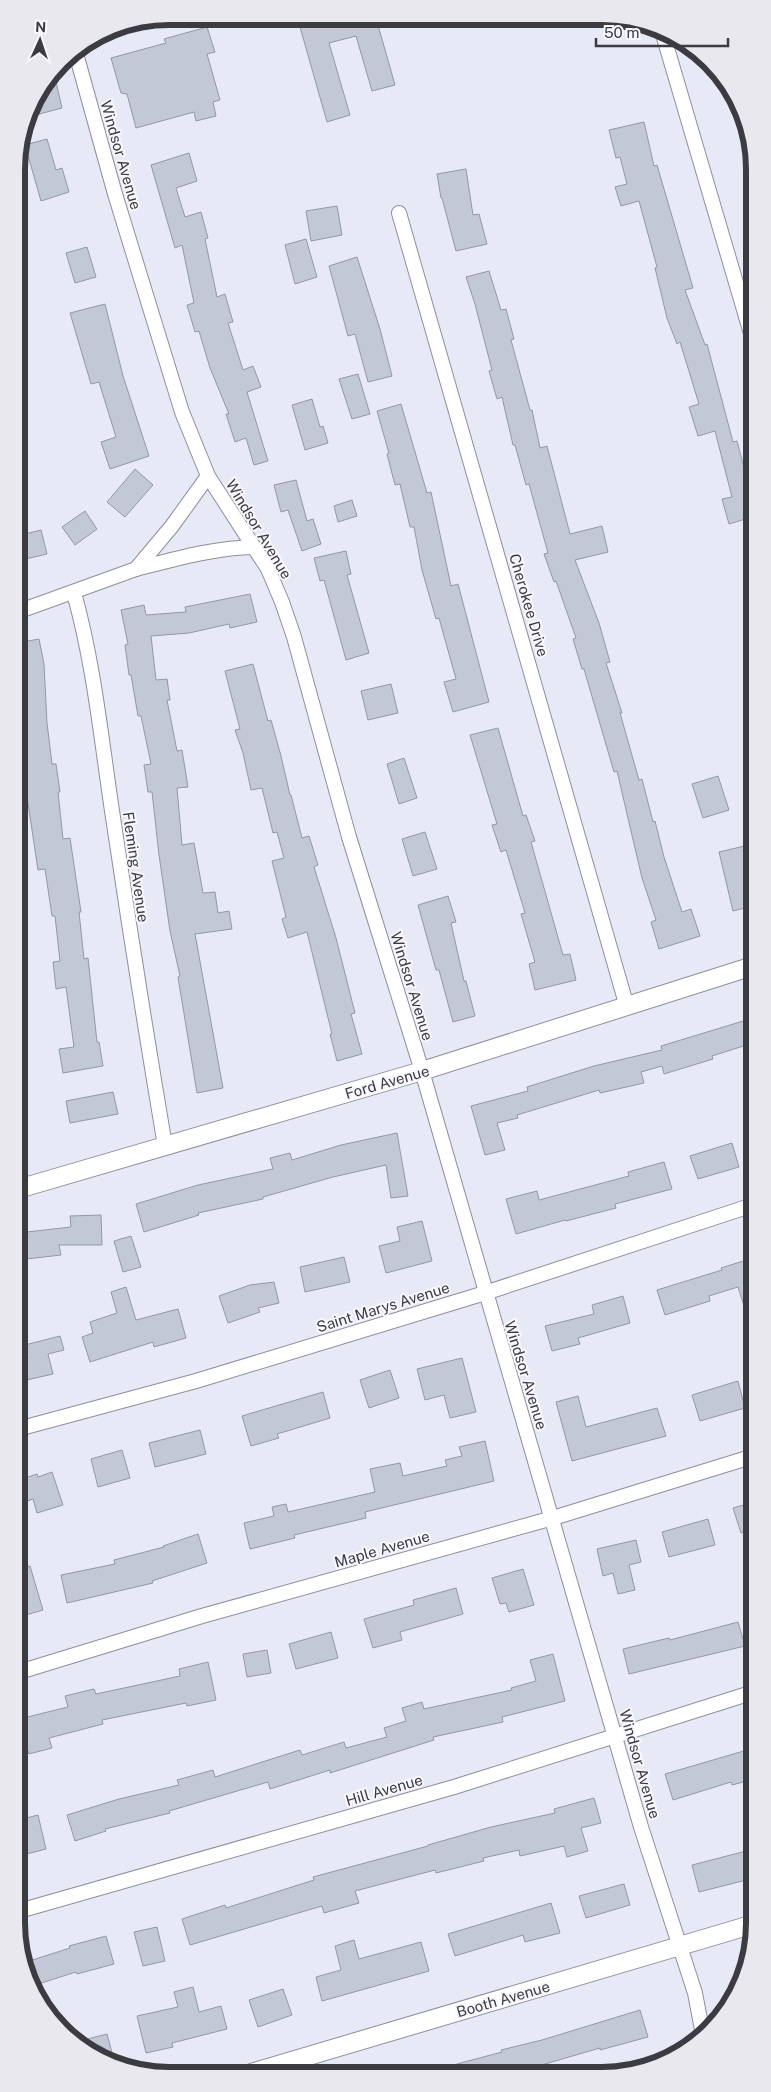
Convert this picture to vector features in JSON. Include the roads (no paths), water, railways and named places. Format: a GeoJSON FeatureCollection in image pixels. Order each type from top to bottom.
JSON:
{"type":"FeatureCollection","features":[{"type":"Feature","properties":{"kind":"street"},"geometry":{"type":"LineString","coordinates":[[665,40],[746,318]]}},
{"type":"Feature","properties":{"kind":"street","name":"Windsor Avenue"},"geometry":{"type":"LineString","coordinates":[[77,59],[115,194],[182,412],[208,476],[268,570],[294,637],[349,837],[422,1072],[485,1293],[553,1518],[641,1827],[695,1993],[702,2027]]}},
{"type":"Feature","properties":{"kind":"street","name":"Cherokee Drive"},"geometry":{"type":"LineString","coordinates":[[399,213],[627,1007]]}},
{"type":"Feature","properties":{"kind":"street"},"geometry":{"type":"LineString","coordinates":[[136,569],[172,526],[208,476]]}},
{"type":"Feature","properties":{"kind":"street"},"geometry":{"type":"LineString","coordinates":[[25,609],[136,569],[199,553],[254,547]]}},
{"type":"Feature","properties":{"kind":"street","name":"Fleming Avenue"},"geometry":{"type":"LineString","coordinates":[[74,593],[82,620],[131,943],[165,1146]]}},
{"type":"Feature","properties":{"kind":"street","name":"Ford Avenue"},"geometry":{"type":"LineString","coordinates":[[25,1187],[422,1072],[746,968]]}},
{"type":"Feature","properties":{"kind":"street","name":"Saint Marys Avenue"},"geometry":{"type":"LineString","coordinates":[[25,1427],[196,1381],[485,1293],[746,1207]]}},
{"type":"Feature","properties":{"kind":"street","name":"Maple Avenue"},"geometry":{"type":"LineString","coordinates":[[25,1670],[211,1613],[553,1518],[746,1458]]}},
{"type":"Feature","properties":{"kind":"street","name":"Hill Avenue"},"geometry":{"type":"LineString","coordinates":[[25,1909],[454,1787],[746,1694]]}},
{"type":"Feature","properties":{"kind":"street","name":"Booth Avenue"},"geometry":{"type":"LineString","coordinates":[[271,2067],[746,1926]]}}]}
